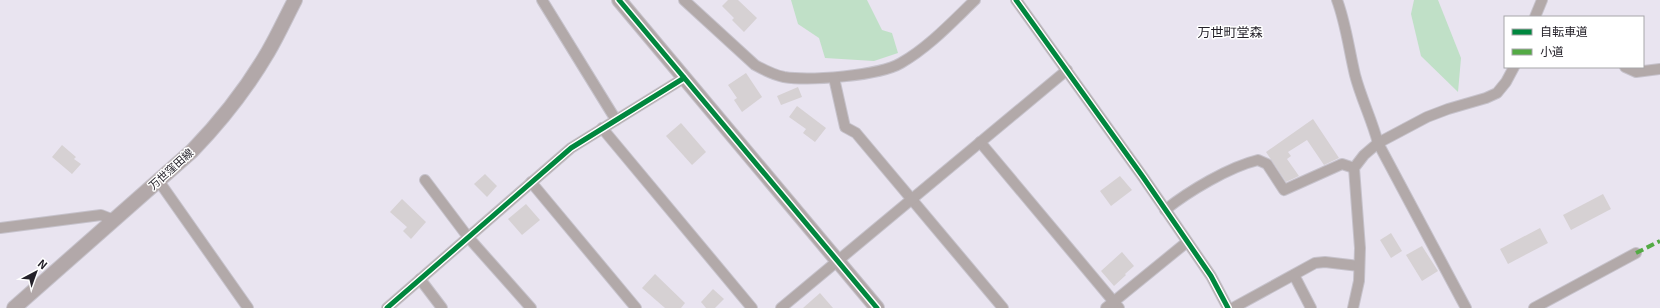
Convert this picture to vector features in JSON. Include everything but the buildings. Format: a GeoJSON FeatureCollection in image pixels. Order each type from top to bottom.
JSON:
{"type":"FeatureCollection","features":[{"type":"Feature","properties":{"kind":"main road","name":"万世窪田線"},"geometry":{"type":"LineString","coordinates":[[14,308],[114,220],[211,131],[236,100],[268,52],[294,0]]}},
{"type":"Feature","properties":{"kind":"main road"},"geometry":{"type":"LineString","coordinates":[[619,0],[877,308]]}},
{"type":"Feature","properties":{"kind":"street"},"geometry":{"type":"LineString","coordinates":[[542,0],[616,120]]}},
{"type":"Feature","properties":{"kind":"street"},"geometry":{"type":"LineString","coordinates":[[684,0],[755,65],[768,72],[784,77],[834,78],[884,70],[899,64],[920,51],[975,0]]}},
{"type":"Feature","properties":{"kind":"street"},"geometry":{"type":"LineString","coordinates":[[1016,0],[1067,70],[1211,276],[1228,308]]}},
{"type":"Feature","properties":{"kind":"street"},"geometry":{"type":"LineString","coordinates":[[1337,0],[1342,14],[1355,77],[1373,124],[1378,143],[1466,308]]}},
{"type":"Feature","properties":{"kind":"street"},"geometry":{"type":"LineString","coordinates":[[1535,16],[1542,0]]}},
{"type":"Feature","properties":{"kind":"street"},"geometry":{"type":"LineString","coordinates":[[1353,308],[1359,280],[1360,248],[1354,168],[1364,155],[1378,143],[1427,117],[1496,93],[1506,82],[1513,68]]}},
{"type":"Feature","properties":{"kind":"street"},"geometry":{"type":"LineString","coordinates":[[1627,68],[1636,72],[1660,69]]}},
{"type":"Feature","properties":{"kind":"street"},"geometry":{"type":"LineString","coordinates":[[781,308],[1067,70]]}},
{"type":"Feature","properties":{"kind":"street"},"geometry":{"type":"LineString","coordinates":[[387,308],[571,148],[684,78]]}},
{"type":"Feature","properties":{"kind":"street"},"geometry":{"type":"LineString","coordinates":[[834,78],[845,127],[856,133],[1003,308]]}},
{"type":"Feature","properties":{"kind":"street"},"geometry":{"type":"LineString","coordinates":[[602,128],[752,308]]}},
{"type":"Feature","properties":{"kind":"street"},"geometry":{"type":"LineString","coordinates":[[980,142],[1113,306],[1187,242]]}},
{"type":"Feature","properties":{"kind":"street"},"geometry":{"type":"LineString","coordinates":[[1165,210],[1179,199],[1249,162],[1258,160],[1267,164],[1284,190],[1342,164],[1354,168]]}},
{"type":"Feature","properties":{"kind":"street"},"geometry":{"type":"LineString","coordinates":[[158,180],[248,308]]}},
{"type":"Feature","properties":{"kind":"street"},"geometry":{"type":"LineString","coordinates":[[425,180],[468,237],[531,308]]}},
{"type":"Feature","properties":{"kind":"street"},"geometry":{"type":"LineString","coordinates":[[531,182],[636,308]]}},
{"type":"Feature","properties":{"kind":"street"},"geometry":{"type":"LineString","coordinates":[[0,228],[101,215],[114,220]]}},
{"type":"Feature","properties":{"kind":"street"},"geometry":{"type":"LineString","coordinates":[[1534,308],[1636,253]]}},
{"type":"Feature","properties":{"kind":"street"},"geometry":{"type":"LineString","coordinates":[[1233,308],[1315,263],[1325,262],[1359,266]]}},
{"type":"Feature","properties":{"kind":"street"},"geometry":{"type":"LineString","coordinates":[[1294,275],[1311,308]]}},
{"type":"Feature","properties":{"kind":"street"},"geometry":{"type":"LineString","coordinates":[[420,280],[442,308]]}},
{"type":"Feature","properties":{"kind":"green space"},"geometry":{"type":"Polygon","coordinates":[[[791,0],[867,0],[882,30],[892,33],[898,53],[874,61],[825,58],[819,38],[798,24],[791,0]]]}},
{"type":"Feature","properties":{"kind":"green space"},"geometry":{"type":"Polygon","coordinates":[[[1414,0],[1438,0],[1461,58],[1458,92],[1421,56],[1411,14],[1414,0]]]}},
{"type":"Feature","properties":{"kind":"marked path"},"geometry":{"type":"LineString","coordinates":[[1636,253],[1660,241]]}},
{"type":"Feature","properties":{"kind":"cycle path"},"geometry":{"type":"LineString","coordinates":[[619,0],[877,308]]}},
{"type":"Feature","properties":{"kind":"cycle path"},"geometry":{"type":"LineString","coordinates":[[1016,0],[1143,177],[1211,276],[1228,308]]}},
{"type":"Feature","properties":{"kind":"cycle path"},"geometry":{"type":"LineString","coordinates":[[387,308],[571,148],[684,78]]}},
{"type":"Feature","properties":{"kind":"district","name":"万世町堂森"},"geometry":{"type":"Point","coordinates":[1230,32]}}]}
